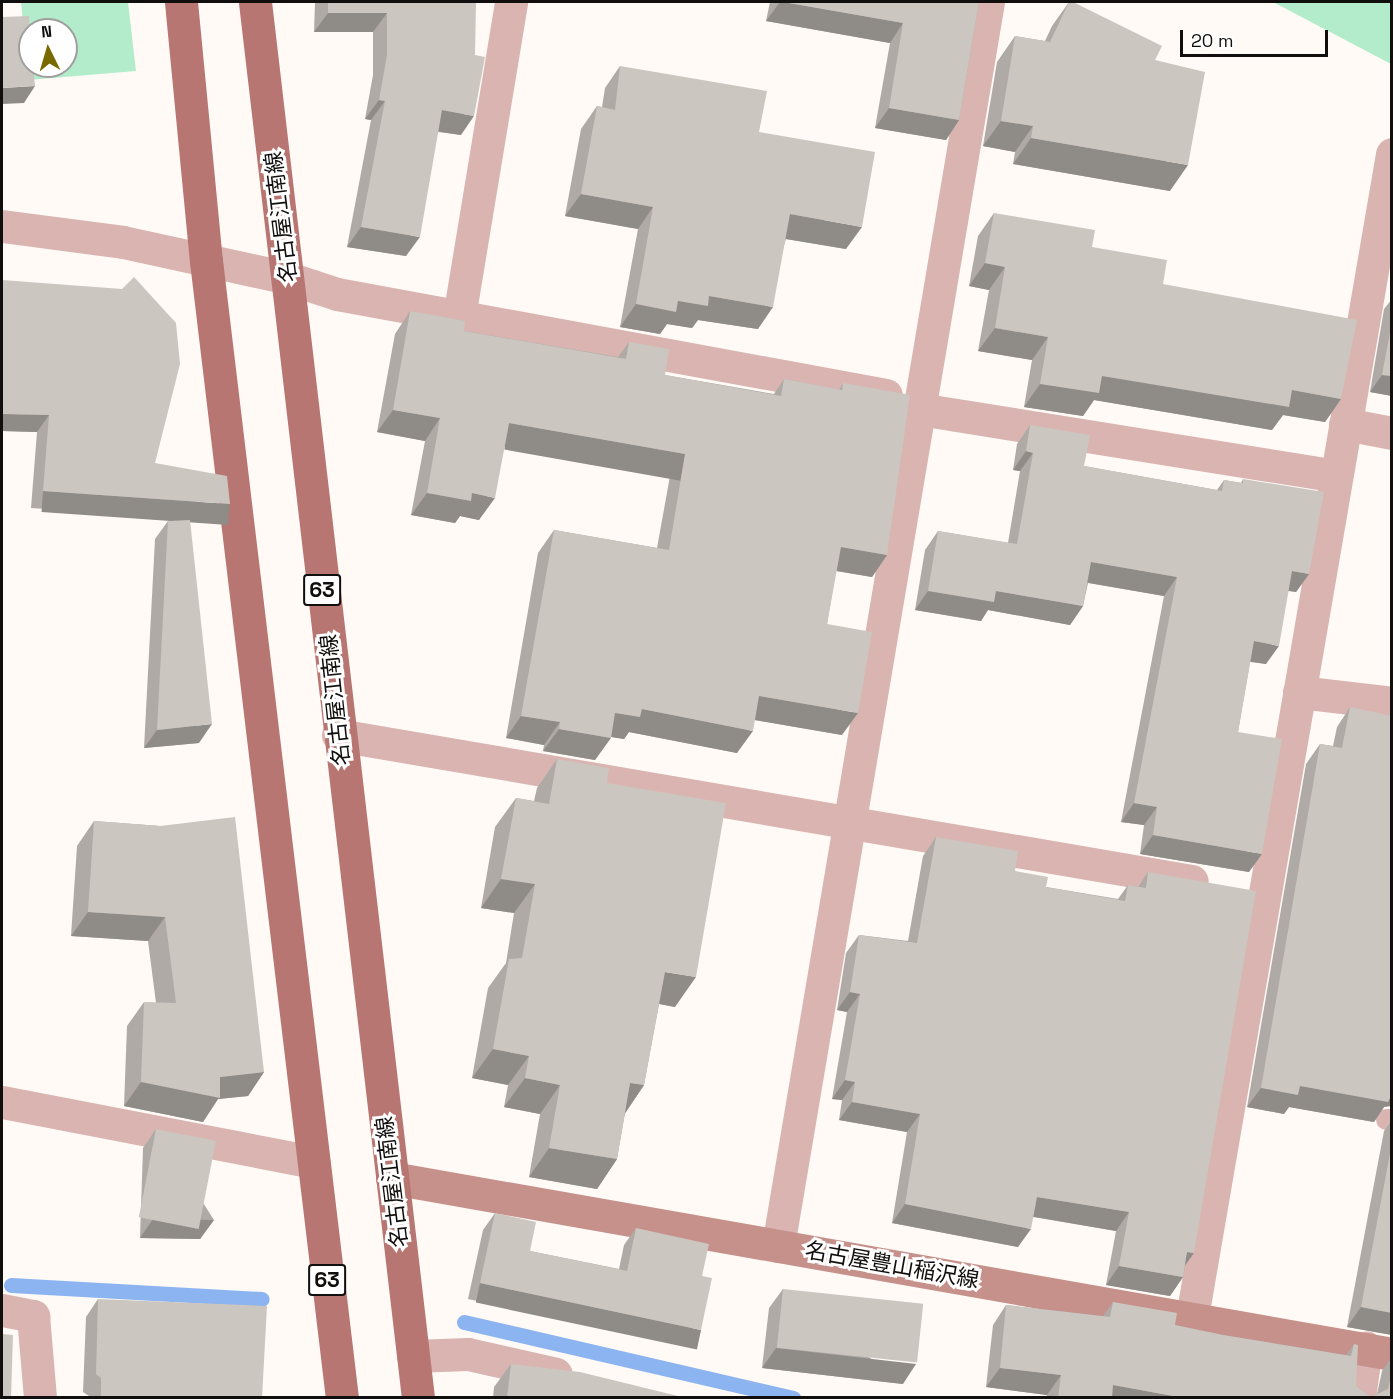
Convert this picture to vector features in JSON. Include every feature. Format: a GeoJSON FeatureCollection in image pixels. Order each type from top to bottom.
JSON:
{"type":"FeatureCollection","features":[{"type":"Feature","properties":{"kind":"main road","name":"63"},"geometry":{"type":"LineString","coordinates":[[181,2],[206,261],[342,1398]]}},
{"type":"Feature","properties":{"kind":"main road","name":"名古屋江南線"},"geometry":{"type":"LineString","coordinates":[[255,2],[338,735],[418,1398]]}},
{"type":"Feature","properties":{"kind":"main road","name":"名古屋豊山稲沢線"},"geometry":{"type":"LineString","coordinates":[[392,1178],[1379,1350]]}},
{"type":"Feature","properties":{"kind":"street"},"geometry":{"type":"LineString","coordinates":[[459,317],[511,2]]}},
{"type":"Feature","properties":{"kind":"street"},"geometry":{"type":"LineString","coordinates":[[778,1246],[988,2]]}},
{"type":"Feature","properties":{"kind":"street"},"geometry":{"type":"LineString","coordinates":[[1192,1317],[1392,154]]}},
{"type":"Feature","properties":{"kind":"street"},"geometry":{"type":"LineString","coordinates":[[2,226],[123,242],[288,278],[337,294],[920,405],[1336,476]]}},
{"type":"Feature","properties":{"kind":"street"},"geometry":{"type":"LineString","coordinates":[[1345,424],[1392,433]]}},
{"type":"Feature","properties":{"kind":"street"},"geometry":{"type":"LineString","coordinates":[[1299,692],[1392,703]]}},
{"type":"Feature","properties":{"kind":"street"},"geometry":{"type":"LineString","coordinates":[[338,735],[1265,894]]}},
{"type":"Feature","properties":{"kind":"street"},"geometry":{"type":"LineString","coordinates":[[2,1102],[313,1162]]}},
{"type":"Feature","properties":{"kind":"street"},"geometry":{"type":"LineString","coordinates":[[2,1310],[33,1316],[40,1398]]}},
{"type":"Feature","properties":{"kind":"street"},"geometry":{"type":"LineString","coordinates":[[1359,1398],[1379,1350]]}},
{"type":"Feature","properties":{"kind":"street"},"geometry":{"type":"LineString","coordinates":[[413,1356],[468,1354],[590,1382]]}},
{"type":"Feature","properties":{"kind":"green space"},"geometry":{"type":"Polygon","coordinates":[[[21,2],[128,2],[136,71],[78,76],[78,18],[22,18],[21,2]]]}},
{"type":"Feature","properties":{"kind":"green space"},"geometry":{"type":"Polygon","coordinates":[[[1273,2],[1391,2],[1391,64],[1273,2]]]}},
{"type":"Feature","properties":{"kind":"green space"},"geometry":{"type":"Polygon","coordinates":[[[28,78],[52,78],[28,80],[28,78]]]}},
{"type":"Feature","properties":{"kind":"building"},"geometry":{"type":"Polygon","coordinates":[[[328,2],[476,2],[475,55],[485,57],[474,116],[442,110],[420,237],[361,227],[385,101],[379,100],[387,55],[387,13],[328,13],[328,2]]]}},
{"type":"Feature","properties":{"kind":"building"},"geometry":{"type":"Polygon","coordinates":[[[783,2],[979,2],[959,120],[889,108],[903,23],[783,2]]]}},
{"type":"Feature","properties":{"kind":"building"},"geometry":{"type":"Polygon","coordinates":[[[1069,2],[1162,46],[1155,60],[1205,72],[1188,165],[1031,138],[1033,126],[1001,121],[1015,36],[1050,42],[1069,2]]]}},
{"type":"Feature","properties":{"kind":"building"},"geometry":{"type":"Polygon","coordinates":[[[29,16],[29,18],[18,18],[18,78],[34,78],[35,86],[2,88],[2,17],[29,16]]]}},
{"type":"Feature","properties":{"kind":"building"},"geometry":{"type":"Polygon","coordinates":[[[620,66],[767,91],[759,132],[875,152],[862,227],[790,214],[773,307],[709,296],[708,306],[678,301],[676,312],[636,304],[653,207],[581,194],[597,106],[615,110],[620,66]]]}},
{"type":"Feature","properties":{"kind":"building"},"geometry":{"type":"Polygon","coordinates":[[[994,213],[1095,230],[1092,247],[1167,260],[1163,284],[1357,320],[1341,399],[1292,390],[1289,407],[1102,376],[1099,393],[1040,384],[1048,337],[995,328],[1005,267],[985,263],[994,213]]]}},
{"type":"Feature","properties":{"kind":"building"},"geometry":{"type":"Polygon","coordinates":[[[134,277],[176,323],[180,364],[155,463],[227,476],[230,504],[43,491],[49,415],[2,414],[2,280],[122,289],[134,277]]]}},
{"type":"Feature","properties":{"kind":"building"},"geometry":{"type":"Polygon","coordinates":[[[410,311],[465,321],[464,331],[626,359],[629,342],[669,349],[665,375],[781,396],[784,379],[842,390],[843,383],[910,395],[887,555],[841,547],[827,624],[872,632],[858,713],[759,696],[753,731],[642,709],[640,717],[615,713],[611,738],[559,729],[560,722],[521,716],[554,530],[669,550],[685,454],[509,423],[495,498],[472,493],[471,501],[427,493],[440,418],[393,410],[410,311]]]}},
{"type":"Feature","properties":{"kind":"building"},"geometry":{"type":"Polygon","coordinates":[[[1392,322],[1392,376],[1382,375],[1392,322]]]}},
{"type":"Feature","properties":{"kind":"building"},"geometry":{"type":"Polygon","coordinates":[[[1030,425],[1090,435],[1084,466],[1222,491],[1224,480],[1243,483],[1243,479],[1324,492],[1309,574],[1292,571],[1279,646],[1254,641],[1238,732],[1282,739],[1262,854],[1153,835],[1157,807],[1134,803],[1177,577],[1091,562],[1083,606],[996,591],[994,602],[928,591],[938,531],[1017,544],[1033,453],[1026,451],[1030,425]]]}},
{"type":"Feature","properties":{"kind":"building"},"geometry":{"type":"Polygon","coordinates":[[[190,520],[212,724],[157,730],[168,521],[190,520]]]}},
{"type":"Feature","properties":{"kind":"building"},"geometry":{"type":"Polygon","coordinates":[[[1350,707],[1392,716],[1392,1094],[1388,1102],[1300,1086],[1298,1095],[1261,1088],[1320,744],[1342,748],[1350,707]]]}},
{"type":"Feature","properties":{"kind":"building"},"geometry":{"type":"Polygon","coordinates":[[[557,759],[609,768],[607,783],[726,803],[696,977],[665,972],[644,1085],[630,1083],[617,1159],[549,1148],[560,1085],[525,1078],[529,1056],[493,1049],[509,959],[522,958],[535,884],[501,879],[516,798],[549,804],[557,759]]]}},
{"type":"Feature","properties":{"kind":"building"},"geometry":{"type":"Polygon","coordinates":[[[235,817],[264,1072],[220,1077],[220,1098],[141,1082],[144,1002],[176,1003],[165,917],[88,912],[94,821],[160,826],[235,817]]]}},
{"type":"Feature","properties":{"kind":"building"},"geometry":{"type":"Polygon","coordinates":[[[936,837],[1018,851],[1015,871],[1048,877],[1046,887],[1125,901],[1128,885],[1146,888],[1148,872],[1256,891],[1194,1253],[1187,1252],[1183,1277],[1119,1266],[1129,1212],[1037,1197],[1031,1229],[905,1204],[920,1114],[852,1102],[855,1082],[845,1080],[860,994],[850,992],[859,935],[917,943],[936,837]]]}},
{"type":"Feature","properties":{"kind":"building"},"geometry":{"type":"Polygon","coordinates":[[[156,1129],[216,1141],[199,1229],[139,1217],[156,1129]]]}},
{"type":"Feature","properties":{"kind":"building"},"geometry":{"type":"Polygon","coordinates":[[[1392,1143],[1392,1313],[1361,1307],[1392,1143]]]}},
{"type":"Feature","properties":{"kind":"building"},"geometry":{"type":"Polygon","coordinates":[[[495,1213],[536,1222],[530,1251],[627,1271],[636,1228],[709,1244],[702,1276],[712,1278],[701,1330],[480,1283],[495,1213]]]}},
{"type":"Feature","properties":{"kind":"building"},"geometry":{"type":"Polygon","coordinates":[[[783,1289],[923,1304],[917,1362],[777,1348],[783,1289]]]}},
{"type":"Feature","properties":{"kind":"building"},"geometry":{"type":"Polygon","coordinates":[[[98,1299],[267,1306],[262,1398],[101,1398],[101,1378],[96,1374],[98,1299]]]}},
{"type":"Feature","properties":{"kind":"building"},"geometry":{"type":"Polygon","coordinates":[[[1113,1302],[1177,1313],[1175,1325],[1223,1335],[1351,1356],[1354,1344],[1358,1345],[1356,1386],[1371,1397],[1388,1389],[1392,1371],[1392,1398],[1184,1398],[1113,1385],[1112,1398],[1058,1398],[1061,1375],[1000,1368],[1006,1305],[1110,1317],[1113,1302]]]}},
{"type":"Feature","properties":{"kind":"building"},"geometry":{"type":"Polygon","coordinates":[[[2,1334],[13,1335],[11,1398],[2,1398],[2,1334]]]}},
{"type":"Feature","properties":{"kind":"building"},"geometry":{"type":"Polygon","coordinates":[[[511,1364],[580,1372],[686,1398],[507,1398],[511,1364]]]}},
{"type":"Feature","properties":{"kind":"waterway"},"geometry":{"type":"LineString","coordinates":[[11,1285],[262,1299]]}},
{"type":"Feature","properties":{"kind":"waterway"},"geometry":{"type":"LineString","coordinates":[[464,1322],[793,1398]]}}]}
